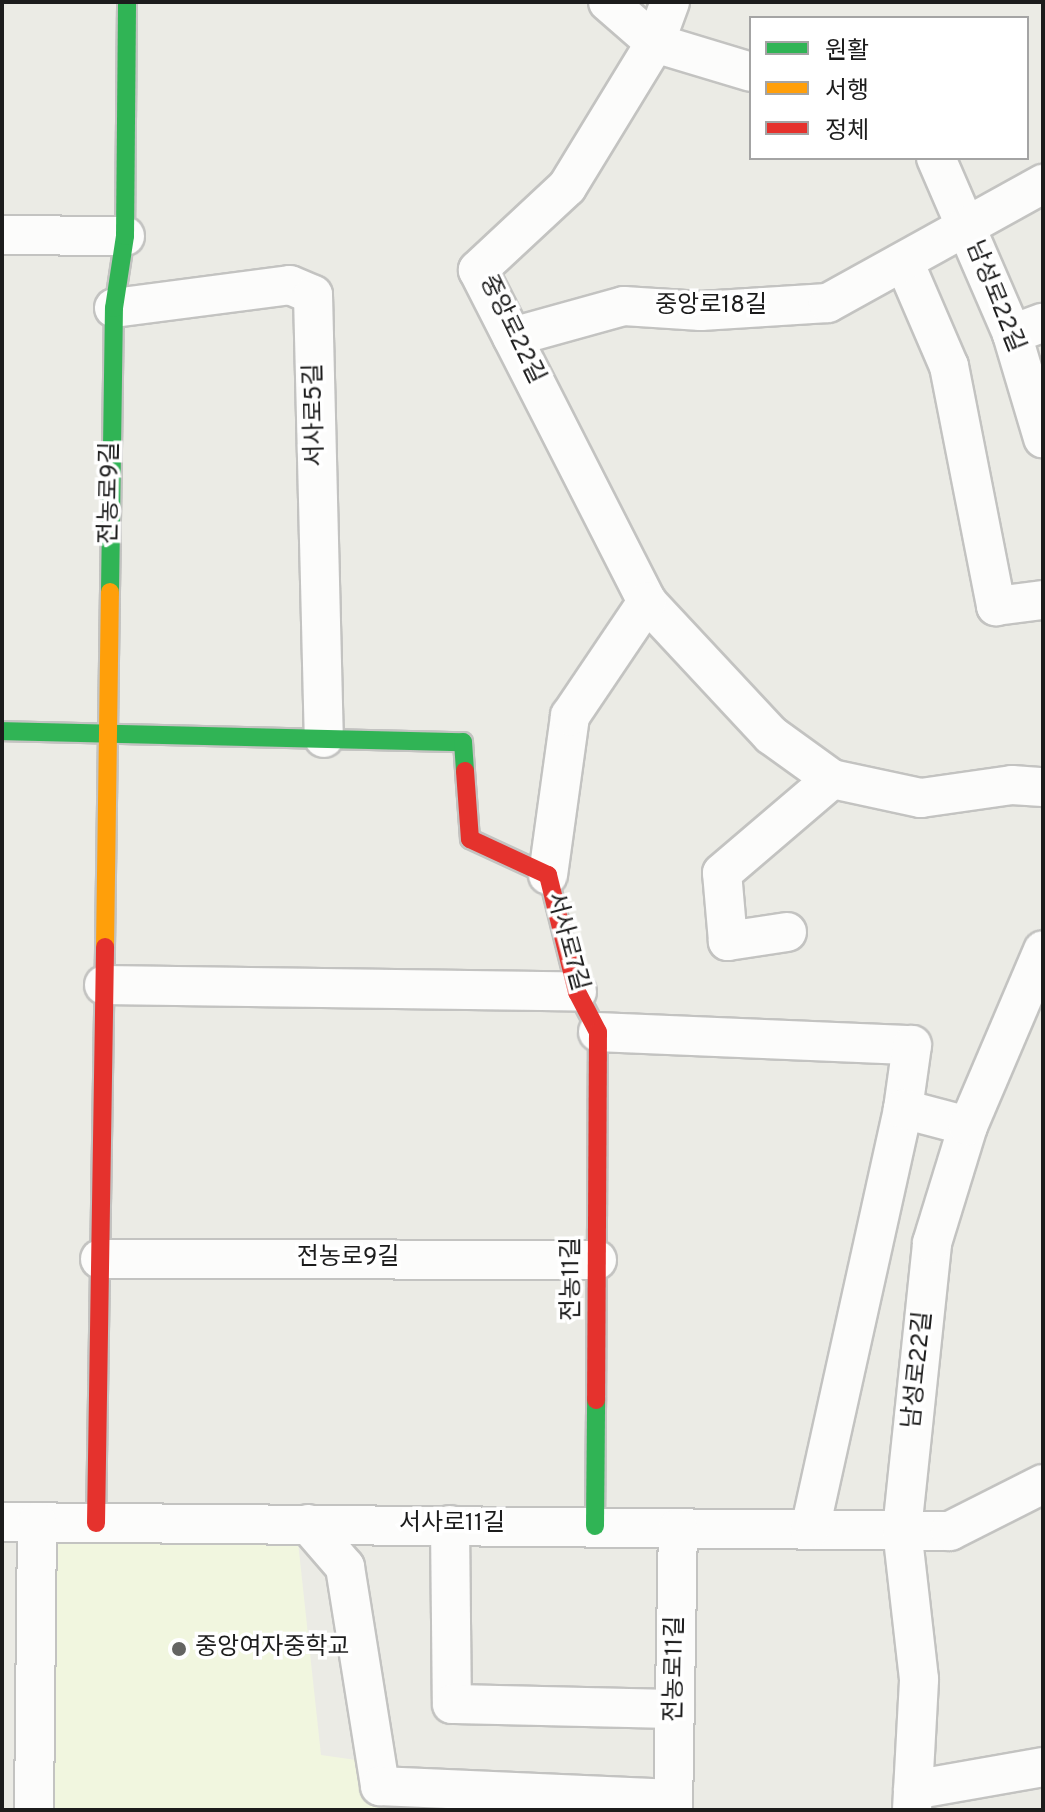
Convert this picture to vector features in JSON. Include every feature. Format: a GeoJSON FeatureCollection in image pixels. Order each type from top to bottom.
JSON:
{"type":"FeatureCollection","features":[{"type":"Feature","properties":{"kind":"street","name":"전농로9길"},"geometry":{"type":"LineString","coordinates":[[96,1523],[114,308],[125,236],[127,2]]}},
{"type":"Feature","properties":{"kind":"street"},"geometry":{"type":"LineString","coordinates":[[608,2],[655,43],[749,71]]}},
{"type":"Feature","properties":{"kind":"street","name":"중앙로22길"},"geometry":{"type":"LineString","coordinates":[[670,2],[655,43],[567,187],[478,270],[647,602],[771,735],[832,779],[921,798],[1012,785],[1043,787]]}},
{"type":"Feature","properties":{"kind":"street","name":"남성로22길"},"geometry":{"type":"LineString","coordinates":[[937,160],[964,224],[1028,328],[1043,438]]}},
{"type":"Feature","properties":{"kind":"street","name":"중앙로18길"},"geometry":{"type":"LineString","coordinates":[[512,337],[624,306],[701,311],[828,303],[905,264],[964,224],[1043,184]]}},
{"type":"Feature","properties":{"kind":"street"},"geometry":{"type":"LineString","coordinates":[[2,235],[125,236]]}},
{"type":"Feature","properties":{"kind":"street"},"geometry":{"type":"LineString","coordinates":[[905,264],[949,366],[996,606],[1043,600]]}},
{"type":"Feature","properties":{"kind":"street","name":"서사로5길"},"geometry":{"type":"LineString","coordinates":[[114,308],[290,285],[313,295],[324,738]]}},
{"type":"Feature","properties":{"kind":"street"},"geometry":{"type":"LineString","coordinates":[[548,875],[570,716],[647,602]]}},
{"type":"Feature","properties":{"kind":"street","name":"서사로7길"},"geometry":{"type":"LineString","coordinates":[[2,731],[463,742],[470,839],[548,875],[577,992],[598,1032]]}},
{"type":"Feature","properties":{"kind":"street"},"geometry":{"type":"LineString","coordinates":[[787,932],[728,941],[722,873],[832,779]]}},
{"type":"Feature","properties":{"kind":"street","name":"남성로22길"},"geometry":{"type":"LineString","coordinates":[[913,1800],[919,1679],[902,1530],[932,1243],[968,1126],[1043,950]]}},
{"type":"Feature","properties":{"kind":"street"},"geometry":{"type":"LineString","coordinates":[[104,985],[577,992]]}},
{"type":"Feature","properties":{"kind":"street"},"geometry":{"type":"LineString","coordinates":[[598,1032],[912,1045],[903,1109],[810,1529]]}},
{"type":"Feature","properties":{"kind":"street","name":"전농11길"},"geometry":{"type":"LineString","coordinates":[[595,1526],[598,1032]]}},
{"type":"Feature","properties":{"kind":"street"},"geometry":{"type":"LineString","coordinates":[[903,1109],[968,1126]]}},
{"type":"Feature","properties":{"kind":"street","name":"전농로9길"},"geometry":{"type":"LineString","coordinates":[[100,1259],[597,1260]]}},
{"type":"Feature","properties":{"kind":"street","name":"서사로11길"},"geometry":{"type":"LineString","coordinates":[[19,1522],[950,1531],[1043,1484]]}},
{"type":"Feature","properties":{"kind":"street"},"geometry":{"type":"LineString","coordinates":[[19,1522],[34,1810]]}},
{"type":"Feature","properties":{"kind":"street"},"geometry":{"type":"LineString","coordinates":[[308,1524],[345,1567],[380,1786],[673,1804]]}},
{"type":"Feature","properties":{"kind":"street"},"geometry":{"type":"LineString","coordinates":[[450,1525],[452,1704],[675,1709]]}},
{"type":"Feature","properties":{"kind":"street","name":"전농로11길"},"geometry":{"type":"LineString","coordinates":[[673,1804],[678,1528]]}},
{"type":"Feature","properties":{"kind":"street"},"geometry":{"type":"LineString","coordinates":[[913,1800],[1043,1767]]}},
{"type":"Feature","properties":{"kind":"shaded area","name":"중앙여자중학교"},"geometry":{"type":"Polygon","coordinates":[[[49,1535],[298,1542],[321,1755],[363,1761],[375,1804],[574,1810],[46,1810],[49,1535]]]}},
{"type":"Feature","properties":{"kind":"traffic: fast"},"geometry":{"type":"LineString","coordinates":[[110,592],[114,308],[125,236],[127,2]]}},
{"type":"Feature","properties":{"kind":"traffic: fast"},"geometry":{"type":"LineString","coordinates":[[2,731],[463,742],[465,771]]}},
{"type":"Feature","properties":{"kind":"traffic: fast"},"geometry":{"type":"LineString","coordinates":[[595,1526],[596,1400]]}},
{"type":"Feature","properties":{"kind":"traffic: slow"},"geometry":{"type":"LineString","coordinates":[[105,947],[110,592]]}},
{"type":"Feature","properties":{"kind":"traffic: jam"},"geometry":{"type":"LineString","coordinates":[[465,771],[470,839],[548,875],[577,992],[598,1032],[596,1400]]}},
{"type":"Feature","properties":{"kind":"traffic: jam"},"geometry":{"type":"LineString","coordinates":[[96,1523],[105,947]]}},
{"type":"Feature","properties":{"kind":"place","name":"중앙여자중학교"},"geometry":{"type":"Point","coordinates":[179,1649]}}]}
